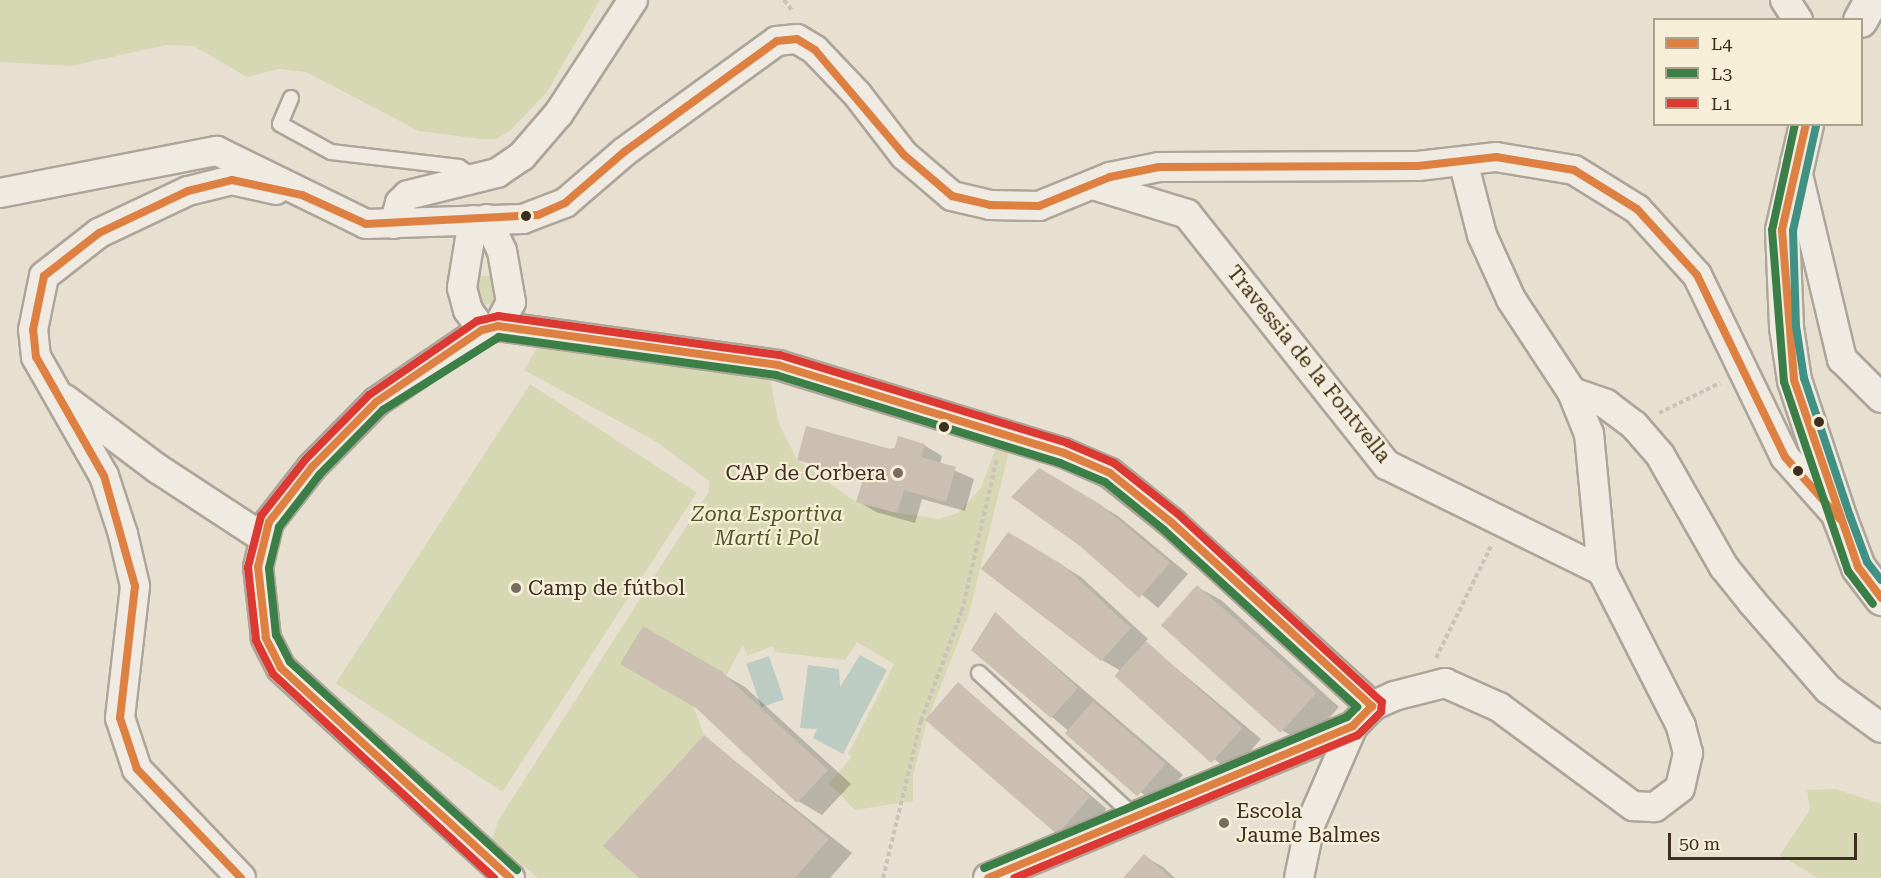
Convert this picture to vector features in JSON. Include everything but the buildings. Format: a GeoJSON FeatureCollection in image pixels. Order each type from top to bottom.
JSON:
{"type":"FeatureCollection","features":[{"type":"Feature","properties":{"kind":"street"},"geometry":{"type":"LineString","coordinates":[[394,224],[408,195],[477,179],[522,156],[559,113],[633,0]]}},
{"type":"Feature","properties":{"kind":"street"},"geometry":{"type":"LineString","coordinates":[[1785,0],[1797,18]]}},
{"type":"Feature","properties":{"kind":"street"},"geometry":{"type":"LineString","coordinates":[[1861,18],[1871,0]]}},
{"type":"Feature","properties":{"kind":"street"},"geometry":{"type":"LineString","coordinates":[[0,193],[217,151],[302,195],[366,224],[523,219],[565,203],[624,152],[777,41],[797,39],[815,50],[904,155],[952,196],[990,205],[1039,206],[1091,185],[1159,167],[1463,161],[1496,157],[1574,170],[1637,209],[1697,275],[1785,457],[1840,519]]}},
{"type":"Feature","properties":{"kind":"street"},"geometry":{"type":"LineString","coordinates":[[1805,126],[1794,160],[1782,230],[1786,327],[1794,380],[1858,567],[1881,598]]}},
{"type":"Feature","properties":{"kind":"street"},"geometry":{"type":"LineString","coordinates":[[1794,160],[1842,359],[1881,398]]}},
{"type":"Feature","properties":{"kind":"street"},"geometry":{"type":"LineString","coordinates":[[1299,878],[1328,777],[1353,726],[1372,706],[1421,688],[1445,683],[1483,697],[1633,806],[1655,807],[1673,797],[1687,766],[1681,726],[1602,571],[1589,434],[1572,392],[1511,299],[1482,235],[1463,161]]}},
{"type":"Feature","properties":{"kind":"street"},"geometry":{"type":"LineString","coordinates":[[241,878],[137,769],[120,718],[135,586],[104,476],[36,357],[33,330],[44,276],[99,233],[188,191],[232,180],[302,195]]}},
{"type":"Feature","properties":{"kind":"street","name":"Travessia de la Fontvella"},"geometry":{"type":"LineString","coordinates":[[1091,185],[1187,214],[1387,465],[1602,571]]}},
{"type":"Feature","properties":{"kind":"street"},"geometry":{"type":"LineString","coordinates":[[502,251],[523,219]]}},
{"type":"Feature","properties":{"kind":"street"},"geometry":{"type":"LineString","coordinates":[[480,220],[502,251],[511,302],[490,328],[376,402],[312,467],[262,537],[258,567],[266,638],[281,668],[510,878]]}},
{"type":"Feature","properties":{"kind":"street"},"geometry":{"type":"LineString","coordinates":[[480,220],[462,288],[490,328],[778,365],[1003,431],[1110,473],[1372,706]]}},
{"type":"Feature","properties":{"kind":"street"},"geometry":{"type":"LineString","coordinates":[[54,390],[158,469],[262,537]]}},
{"type":"Feature","properties":{"kind":"street"},"geometry":{"type":"LineString","coordinates":[[1572,392],[1606,404],[1634,425],[1660,455],[1724,567],[1752,602],[1828,689],[1881,728]]}},
{"type":"Feature","properties":{"kind":"street"},"geometry":{"type":"LineString","coordinates":[[1779,441],[1815,445]]}},
{"type":"Feature","properties":{"kind":"street"},"geometry":{"type":"LineString","coordinates":[[988,878],[1353,726]]}},
{"type":"Feature","properties":{"kind":"street"},"geometry":{"type":"LineString","coordinates":[[1299,747],[1328,777]]}},
{"type":"Feature","properties":{"kind":"lane"},"geometry":{"type":"LineString","coordinates":[[291,98],[280,124],[331,152],[459,168],[477,179]]}},
{"type":"Feature","properties":{"kind":"lane"},"geometry":{"type":"LineString","coordinates":[[979,674],[1136,818]]}},
{"type":"Feature","properties":{"kind":"path"},"geometry":{"type":"LineString","coordinates":[[1634,425],[1745,371]]}},
{"type":"Feature","properties":{"kind":"path"},"geometry":{"type":"LineString","coordinates":[[883,878],[921,721],[965,600],[1003,431]]}},
{"type":"Feature","properties":{"kind":"path"},"geometry":{"type":"LineString","coordinates":[[1421,688],[1503,521]]}},
{"type":"Feature","properties":{"kind":"green space"},"geometry":{"type":"Polygon","coordinates":[[[0,0],[600,0],[547,92],[511,130],[496,139],[481,139],[419,131],[306,72],[278,69],[247,77],[194,46],[166,45],[71,66],[0,62],[0,0]]]}},
{"type":"Feature","properties":{"kind":"green space"},"geometry":{"type":"Polygon","coordinates":[[[497,275],[499,303],[480,304],[478,276],[497,275]]]}},
{"type":"Feature","properties":{"kind":"green space","name":"Zona Esportiva Martí i Pol"},"geometry":{"type":"Polygon","coordinates":[[[538,346],[770,378],[779,424],[797,460],[856,502],[897,513],[939,519],[958,513],[981,488],[997,444],[1010,447],[969,614],[927,721],[913,776],[913,801],[855,810],[829,783],[852,757],[848,754],[894,664],[857,642],[845,660],[775,652],[773,646],[747,656],[743,645],[726,676],[720,672],[693,706],[704,735],[603,846],[639,878],[538,878],[492,839],[498,821],[709,491],[709,481],[657,442],[524,370],[538,346]]]}},
{"type":"Feature","properties":{"kind":"green space","name":"Camp de fútbol"},"geometry":{"type":"Polygon","coordinates":[[[530,384],[697,492],[502,792],[336,683],[530,384]]]}},
{"type":"Feature","properties":{"kind":"green space"},"geometry":{"type":"Polygon","coordinates":[[[1836,789],[1881,804],[1881,878],[1818,878],[1780,855],[1810,810],[1807,790],[1836,789]]]}},
{"type":"Feature","properties":{"kind":"shaded area"},"geometry":{"type":"Polygon","coordinates":[[[860,655],[887,670],[843,754],[813,738],[817,729],[800,728],[808,665],[839,669],[840,687],[860,655]]]}},
{"type":"Feature","properties":{"kind":"shaded area"},"geometry":{"type":"Polygon","coordinates":[[[769,656],[784,699],[761,707],[746,664],[769,656]]]}},
{"type":"Feature","properties":{"kind":"transit line","name":"L4"},"geometry":{"type":"LineString","coordinates":[[241,878],[137,769],[120,718],[135,586],[104,476],[36,357],[33,330],[44,276],[99,233],[188,191],[232,180],[302,195],[366,224],[538,215],[565,203],[624,152],[777,41],[797,39],[815,50],[904,155],[952,196],[990,205],[1039,206],[1110,177],[1159,167],[1418,166],[1496,157],[1574,170],[1637,209],[1697,275],[1785,457],[1840,519]]}},
{"type":"Feature","properties":{"kind":"transit line","name":"L3"},"geometry":{"type":"LineString","coordinates":[[1795,126],[1772,230],[1784,382],[1848,571],[1873,604]]}},
{"type":"Feature","properties":{"kind":"transit line","name":"L4"},"geometry":{"type":"LineString","coordinates":[[1806,126],[1782,230],[1794,380],[1858,567],[1881,598]]}},
{"type":"Feature","properties":{"kind":"transit line"},"geometry":{"type":"LineString","coordinates":[[1816,126],[1793,231],[1796,326],[1804,378],[1850,516],[1867,562],[1881,580]]}},
{"type":"Feature","properties":{"kind":"transit line","name":"L1"},"geometry":{"type":"LineString","coordinates":[[494,878],[273,674],[256,640],[248,567],[261,516],[305,460],[369,395],[477,321],[498,316],[780,355],[1067,443],[1114,463],[1178,514],[1382,702],[1381,712],[1358,735],[1015,878]]}},
{"type":"Feature","properties":{"kind":"transit line","name":"L4"},"geometry":{"type":"LineString","coordinates":[[510,878],[281,668],[266,638],[258,567],[269,522],[312,467],[376,402],[482,330],[498,326],[778,365],[1064,453],[1110,473],[1171,522],[1372,706],[1353,726],[988,878]]}},
{"type":"Feature","properties":{"kind":"transit line","name":"L3"},"geometry":{"type":"LineString","coordinates":[[517,870],[290,662],[276,635],[269,568],[279,527],[320,474],[383,410],[499,337],[776,375],[1060,463],[1105,482],[1164,530],[1357,707],[1347,717],[984,868]]}},
{"type":"Feature","properties":{"kind":"place","name":"CAP de Corbera"},"geometry":{"type":"Point","coordinates":[898,473]}},
{"type":"Feature","properties":{"kind":"place","name":"Camp de fútbol"},"geometry":{"type":"Point","coordinates":[516,588]}},
{"type":"Feature","properties":{"kind":"place","name":"Escola Jaume Balmes"},"geometry":{"type":"Point","coordinates":[1224,823]}}]}
